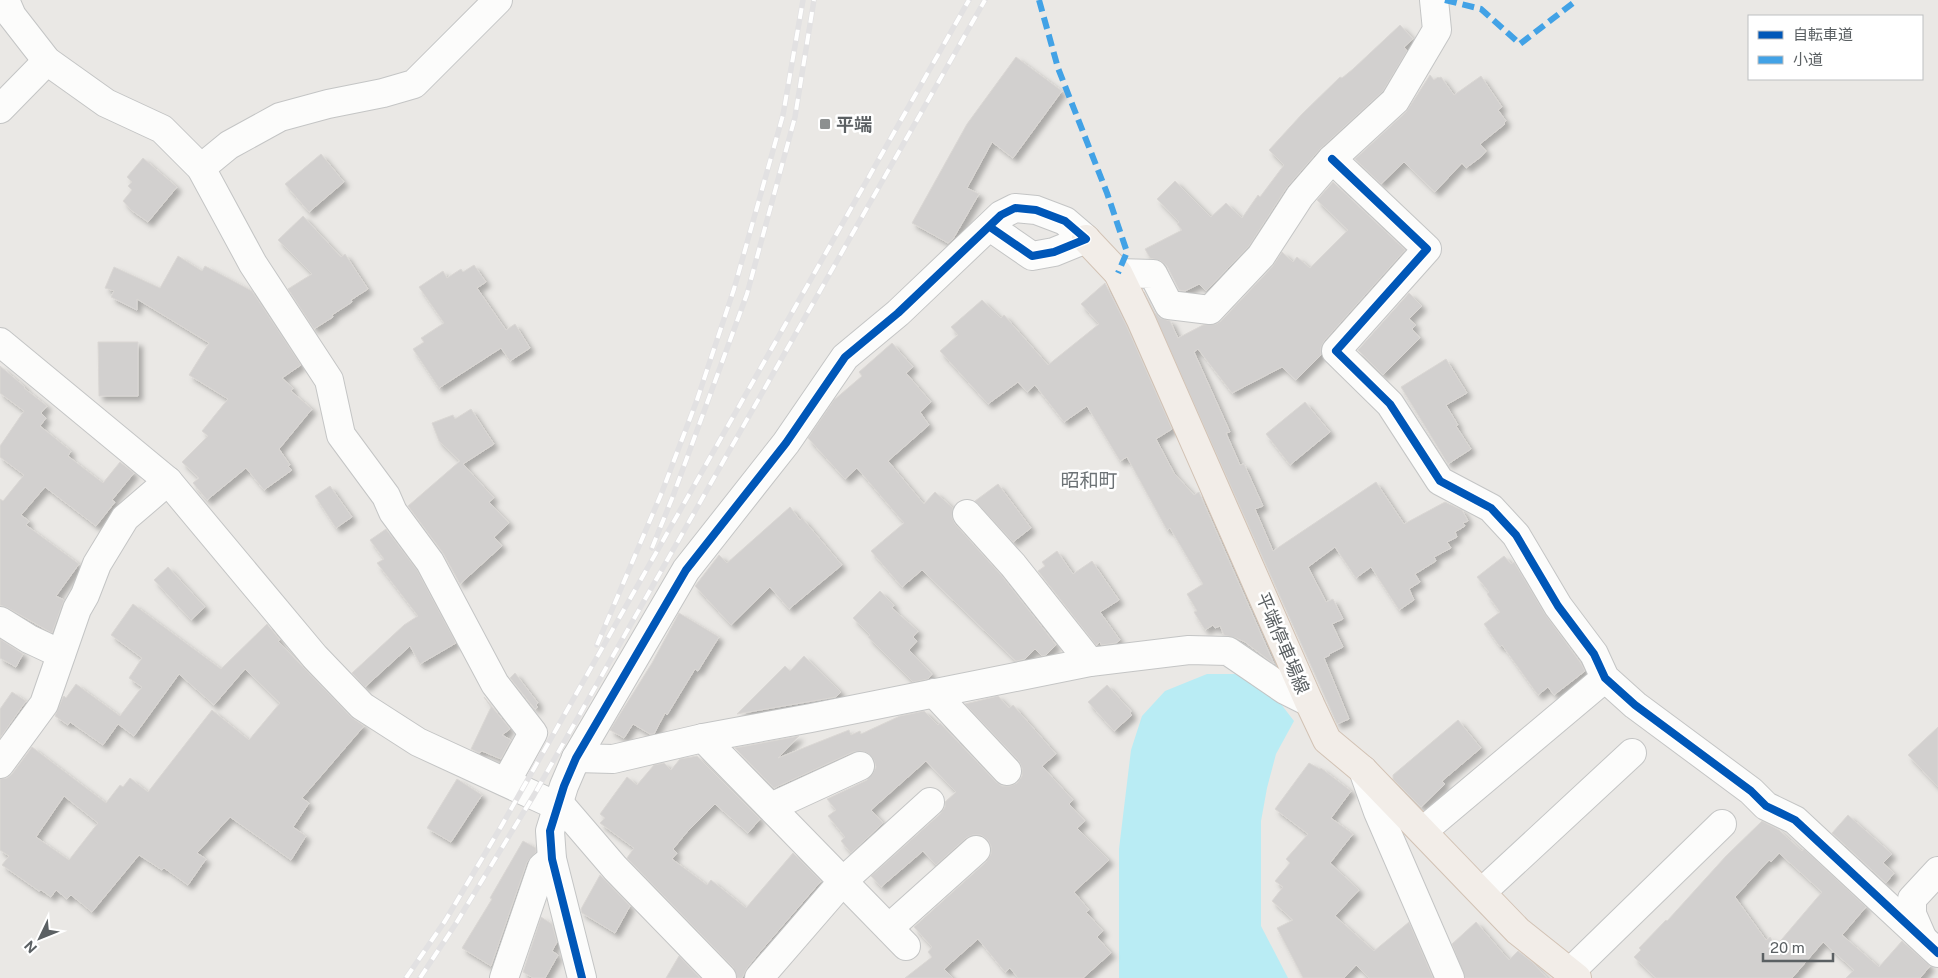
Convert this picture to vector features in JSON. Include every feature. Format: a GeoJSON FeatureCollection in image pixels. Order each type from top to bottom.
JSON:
{"type":"FeatureCollection","features":[{"type":"Feature","properties":{"kind":"main road","name":"平端停車場線"},"geometry":{"type":"LineString","coordinates":[[1086,239],[1118,273],[1165,373],[1327,740],[1363,770],[1518,931],[1573,975]]}},
{"type":"Feature","properties":{"kind":"street"},"geometry":{"type":"LineString","coordinates":[[5,0],[12,16],[47,61],[106,103],[162,129],[201,168],[253,264],[329,380],[341,434],[386,496],[393,512],[430,562],[495,684],[533,733],[506,782]]}},
{"type":"Feature","properties":{"kind":"street"},"geometry":{"type":"LineString","coordinates":[[201,168],[229,145],[280,117],[414,84],[498,0]]}},
{"type":"Feature","properties":{"kind":"street"},"geometry":{"type":"LineString","coordinates":[[1118,273],[1153,274],[1169,305],[1210,310],[1261,256],[1300,196],[1332,159],[1396,101],[1438,30],[1434,0]]}},
{"type":"Feature","properties":{"kind":"street"},"geometry":{"type":"LineString","coordinates":[[0,109],[47,61]]}},
{"type":"Feature","properties":{"kind":"street"},"geometry":{"type":"LineString","coordinates":[[1332,159],[1427,249],[1336,352],[1390,404],[1440,481],[1491,508],[1516,535],[1558,606],[1594,654],[1605,678],[1635,705],[1752,791],[1766,806],[1795,820],[1930,945]]}},
{"type":"Feature","properties":{"kind":"street"},"geometry":{"type":"LineString","coordinates":[[582,978],[552,859],[550,831],[560,804],[564,786],[576,758],[686,570],[786,443],[845,357],[898,313],[972,241],[1001,216],[1015,208],[1036,210],[1064,221],[1086,239],[1054,252],[1032,256],[990,227]]}},
{"type":"Feature","properties":{"kind":"street"},"geometry":{"type":"LineString","coordinates":[[0,342],[168,481],[316,656],[362,706],[418,742],[546,800],[560,804],[615,868],[722,978]]}},
{"type":"Feature","properties":{"kind":"street"},"geometry":{"type":"LineString","coordinates":[[0,764],[44,704],[77,609],[86,595],[97,564],[125,518],[168,481]]}},
{"type":"Feature","properties":{"kind":"street"},"geometry":{"type":"LineString","coordinates":[[967,514],[1013,565],[1090,662]]}},
{"type":"Feature","properties":{"kind":"street"},"geometry":{"type":"LineString","coordinates":[[0,621],[61,654]]}},
{"type":"Feature","properties":{"kind":"street"},"geometry":{"type":"LineString","coordinates":[[576,758],[614,759],[703,738],[1090,662],[1190,650],[1228,651],[1285,690],[1309,702]]}},
{"type":"Feature","properties":{"kind":"street"},"geometry":{"type":"LineString","coordinates":[[1423,831],[1605,678]]}},
{"type":"Feature","properties":{"kind":"street"},"geometry":{"type":"LineString","coordinates":[[934,693],[1007,771]]}},
{"type":"Feature","properties":{"kind":"street"},"geometry":{"type":"LineString","coordinates":[[703,738],[897,937],[976,850]]}},
{"type":"Feature","properties":{"kind":"street"},"geometry":{"type":"LineString","coordinates":[[1482,892],[1632,753]]}},
{"type":"Feature","properties":{"kind":"street"},"geometry":{"type":"LineString","coordinates":[[772,807],[860,766]]}},
{"type":"Feature","properties":{"kind":"street"},"geometry":{"type":"LineString","coordinates":[[1363,770],[1378,812],[1450,978]]}},
{"type":"Feature","properties":{"kind":"street"},"geometry":{"type":"LineString","coordinates":[[759,978],[843,881],[930,802]]}},
{"type":"Feature","properties":{"kind":"street"},"geometry":{"type":"LineString","coordinates":[[1573,975],[1722,824]]}},
{"type":"Feature","properties":{"kind":"street"},"geometry":{"type":"LineString","coordinates":[[504,978],[542,867],[552,859]]}},
{"type":"Feature","properties":{"kind":"street"},"geometry":{"type":"LineString","coordinates":[[1930,945],[1912,914],[1912,899],[1938,871]]}},
{"type":"Feature","properties":{"kind":"water"},"geometry":{"type":"Polygon","coordinates":[[[1207,674],[1235,674],[1274,695],[1294,721],[1276,754],[1261,821],[1261,926],[1288,978],[1119,978],[1119,849],[1131,750],[1142,716],[1165,691],[1207,674]]]}},
{"type":"Feature","properties":{"kind":"building"},"geometry":{"type":"Polygon","coordinates":[[[1400,25],[1413,39],[1404,47],[1407,51],[1383,91],[1320,149],[1287,187],[1249,246],[1206,291],[1199,284],[1185,291],[1179,290],[1167,266],[1161,261],[1150,258],[1145,249],[1182,230],[1177,224],[1179,222],[1157,199],[1175,181],[1211,217],[1226,203],[1242,218],[1258,195],[1260,197],[1284,165],[1269,150],[1340,77],[1342,78],[1353,69],[1400,25]]]}},
{"type":"Feature","properties":{"kind":"building"},"geometry":{"type":"Polygon","coordinates":[[[1016,57],[1062,91],[1013,158],[992,142],[967,188],[979,194],[953,239],[948,243],[912,223],[967,124],[1016,57]]]}},
{"type":"Feature","properties":{"kind":"building"},"geometry":{"type":"Polygon","coordinates":[[[1430,75],[1434,80],[1441,77],[1454,95],[1481,76],[1502,107],[1498,110],[1506,121],[1505,124],[1480,144],[1486,151],[1482,156],[1466,168],[1462,163],[1435,192],[1404,162],[1381,184],[1355,159],[1406,112],[1430,75]]]}},
{"type":"Feature","properties":{"kind":"building"},"geometry":{"type":"Polygon","coordinates":[[[321,154],[344,182],[309,212],[285,184],[321,154]]]}},
{"type":"Feature","properties":{"kind":"building"},"geometry":{"type":"Polygon","coordinates":[[[143,158],[177,187],[148,222],[131,210],[123,201],[132,190],[128,186],[132,182],[127,177],[143,158]]]}},
{"type":"Feature","properties":{"kind":"building"},"geometry":{"type":"Polygon","coordinates":[[[1333,182],[1405,250],[1324,341],[1321,347],[1321,355],[1296,380],[1282,367],[1232,393],[1198,349],[1194,352],[1230,432],[1226,433],[1240,465],[1244,464],[1263,506],[1255,509],[1273,551],[1376,482],[1404,524],[1445,502],[1462,510],[1468,521],[1463,523],[1465,526],[1455,532],[1457,537],[1447,542],[1451,548],[1434,557],[1436,561],[1415,574],[1420,582],[1409,589],[1414,600],[1399,610],[1371,567],[1356,578],[1335,547],[1308,567],[1326,602],[1333,599],[1343,619],[1332,624],[1343,647],[1324,658],[1349,719],[1337,724],[1144,292],[1155,313],[1160,318],[1170,321],[1178,338],[1203,325],[1216,324],[1272,267],[1282,252],[1293,262],[1297,257],[1310,268],[1348,230],[1317,200],[1333,182]]]}},
{"type":"Feature","properties":{"kind":"building"},"geometry":{"type":"Polygon","coordinates":[[[303,216],[341,257],[345,254],[368,289],[332,315],[333,317],[314,329],[288,289],[312,274],[278,240],[303,216]]]}},
{"type":"Feature","properties":{"kind":"building"},"geometry":{"type":"Polygon","coordinates":[[[178,256],[202,271],[205,266],[252,291],[301,365],[282,378],[293,388],[291,391],[312,409],[279,449],[292,470],[264,490],[246,468],[207,500],[193,483],[199,478],[182,462],[208,436],[202,431],[228,399],[189,375],[209,343],[137,299],[137,310],[111,297],[114,291],[105,288],[114,267],[160,288],[178,256]]]}},
{"type":"Feature","properties":{"kind":"building"},"geometry":{"type":"Polygon","coordinates":[[[474,265],[486,282],[477,288],[506,330],[515,324],[530,348],[510,361],[501,348],[439,388],[413,349],[424,342],[421,338],[444,323],[419,287],[443,271],[447,278],[461,269],[463,272],[474,265]]]}},
{"type":"Feature","properties":{"kind":"building"},"geometry":{"type":"Polygon","coordinates":[[[1105,283],[1127,327],[1172,429],[1156,439],[1174,473],[1194,495],[1199,492],[1274,664],[1245,642],[1224,635],[1220,626],[1215,628],[1213,625],[1205,630],[1194,612],[1197,611],[1187,594],[1203,584],[1170,528],[1167,530],[1127,457],[1120,461],[1087,406],[1064,422],[1035,385],[1027,392],[1018,382],[988,404],[940,351],[958,335],[951,327],[982,300],[1001,318],[1004,315],[1048,365],[1099,324],[1081,304],[1105,283]]]}},
{"type":"Feature","properties":{"kind":"building"},"geometry":{"type":"Polygon","coordinates":[[[1409,293],[1422,306],[1409,319],[1416,325],[1412,329],[1420,338],[1383,375],[1358,350],[1409,293]]]}},
{"type":"Feature","properties":{"kind":"building"},"geometry":{"type":"Polygon","coordinates":[[[98,342],[138,342],[138,396],[99,396],[98,342]]]}},
{"type":"Feature","properties":{"kind":"building"},"geometry":{"type":"Polygon","coordinates":[[[892,343],[913,367],[906,373],[931,402],[920,412],[929,425],[888,461],[924,504],[935,492],[953,508],[952,517],[955,524],[1001,575],[1056,645],[1046,655],[1042,656],[1035,649],[1025,659],[1016,661],[922,570],[902,587],[871,551],[904,523],[857,468],[845,479],[808,438],[834,400],[862,376],[859,372],[892,343]]]}},
{"type":"Feature","properties":{"kind":"building"},"geometry":{"type":"Polygon","coordinates":[[[1446,359],[1467,393],[1446,405],[1458,425],[1456,426],[1471,449],[1448,464],[1401,387],[1446,359]]]}},
{"type":"Feature","properties":{"kind":"building"},"geometry":{"type":"Polygon","coordinates":[[[0,366],[47,406],[41,413],[46,418],[40,426],[71,451],[68,456],[103,483],[120,462],[134,473],[112,500],[115,502],[96,526],[45,487],[21,515],[29,521],[26,525],[79,564],[56,596],[64,600],[52,633],[0,605],[0,499],[3,501],[24,475],[0,457],[0,446],[24,411],[0,393],[0,366]]]}},
{"type":"Feature","properties":{"kind":"building"},"geometry":{"type":"Polygon","coordinates":[[[1305,402],[1330,432],[1290,465],[1266,434],[1305,402]]]}},
{"type":"Feature","properties":{"kind":"building"},"geometry":{"type":"Polygon","coordinates":[[[471,409],[494,444],[463,464],[494,498],[489,502],[509,523],[494,537],[502,546],[460,584],[443,553],[408,506],[460,461],[439,441],[432,423],[453,415],[455,419],[471,409]]]}},
{"type":"Feature","properties":{"kind":"building"},"geometry":{"type":"Polygon","coordinates":[[[998,484],[1031,528],[1013,542],[975,501],[998,484]]]}},
{"type":"Feature","properties":{"kind":"building"},"geometry":{"type":"Polygon","coordinates":[[[330,486],[352,517],[336,528],[315,496],[330,486]]]}},
{"type":"Feature","properties":{"kind":"building"},"geometry":{"type":"Polygon","coordinates":[[[790,507],[800,520],[802,518],[842,565],[789,609],[770,587],[731,625],[695,586],[719,555],[727,563],[790,507]]]}},
{"type":"Feature","properties":{"kind":"building"},"geometry":{"type":"Polygon","coordinates":[[[386,529],[417,570],[456,643],[420,664],[410,646],[365,687],[352,673],[404,625],[418,616],[377,563],[384,559],[370,540],[386,529]]]}},
{"type":"Feature","properties":{"kind":"building"},"geometry":{"type":"Polygon","coordinates":[[[1057,551],[1073,574],[1092,561],[1119,600],[1100,612],[1120,640],[1116,643],[1101,645],[1100,642],[1096,645],[1038,571],[1045,566],[1042,562],[1057,551]]]}},
{"type":"Feature","properties":{"kind":"building"},"geometry":{"type":"Polygon","coordinates":[[[1504,556],[1511,564],[1514,562],[1545,614],[1585,671],[1554,695],[1548,687],[1538,695],[1502,645],[1500,647],[1484,624],[1500,612],[1487,594],[1489,592],[1477,577],[1504,556]]]}},
{"type":"Feature","properties":{"kind":"building"},"geometry":{"type":"Polygon","coordinates":[[[168,567],[205,607],[191,620],[154,580],[168,567]]]}},
{"type":"Feature","properties":{"kind":"building"},"geometry":{"type":"Polygon","coordinates":[[[880,591],[894,605],[892,608],[918,631],[913,637],[917,641],[909,650],[932,674],[928,679],[913,682],[868,637],[870,635],[853,618],[880,591]]]}},
{"type":"Feature","properties":{"kind":"building"},"geometry":{"type":"Polygon","coordinates":[[[133,604],[221,669],[267,624],[280,640],[278,641],[351,717],[364,726],[302,798],[309,803],[293,827],[306,836],[291,860],[230,817],[197,853],[206,859],[188,885],[164,868],[162,870],[139,855],[92,912],[71,895],[67,899],[56,890],[51,897],[41,890],[39,891],[2,865],[9,856],[0,850],[0,779],[7,778],[12,774],[32,747],[106,803],[120,785],[123,787],[130,778],[148,792],[212,710],[249,740],[280,703],[245,669],[214,705],[179,674],[134,736],[118,724],[103,745],[70,722],[68,725],[55,716],[63,697],[66,698],[76,684],[120,716],[142,687],[129,678],[142,658],[111,635],[133,604]],[[64,796],[36,837],[69,860],[98,823],[64,796]]]}},
{"type":"Feature","properties":{"kind":"building"},"geometry":{"type":"Polygon","coordinates":[[[679,613],[719,637],[698,671],[695,669],[667,715],[665,713],[654,734],[650,734],[633,724],[624,738],[610,730],[652,663],[679,613]]]}},
{"type":"Feature","properties":{"kind":"building"},"geometry":{"type":"Polygon","coordinates":[[[0,639],[23,654],[16,667],[0,658],[0,639]]]}},
{"type":"Feature","properties":{"kind":"building"},"geometry":{"type":"Polygon","coordinates":[[[804,656],[841,692],[836,697],[737,714],[785,666],[790,671],[804,656]]]}},
{"type":"Feature","properties":{"kind":"building"},"geometry":{"type":"Polygon","coordinates":[[[515,673],[538,703],[536,705],[538,707],[535,709],[510,678],[515,673]]]}},
{"type":"Feature","properties":{"kind":"building"},"geometry":{"type":"Polygon","coordinates":[[[1107,685],[1131,711],[1132,715],[1114,731],[1088,702],[1107,685]]]}},
{"type":"Feature","properties":{"kind":"building"},"geometry":{"type":"Polygon","coordinates":[[[12,692],[26,701],[0,738],[0,709],[12,692]]]}},
{"type":"Feature","properties":{"kind":"building"},"geometry":{"type":"Polygon","coordinates":[[[998,696],[1009,708],[1013,705],[1056,754],[1042,766],[1073,800],[1069,804],[1085,821],[1077,828],[1109,860],[1074,892],[1089,910],[1086,912],[1103,931],[1097,937],[1111,953],[1083,978],[1018,978],[1010,968],[1005,972],[978,939],[944,969],[953,978],[905,978],[932,957],[928,952],[932,947],[914,927],[986,862],[991,854],[991,846],[988,840],[981,835],[972,835],[966,838],[936,865],[923,851],[881,887],[871,876],[940,814],[945,807],[945,802],[956,792],[926,761],[871,810],[883,823],[851,853],[841,841],[845,837],[828,816],[836,810],[827,799],[867,780],[872,775],[876,767],[874,760],[869,754],[862,751],[853,752],[774,788],[735,748],[799,736],[778,758],[849,730],[851,735],[860,731],[861,734],[900,716],[924,711],[938,725],[940,723],[996,782],[1002,786],[1010,786],[1017,783],[1022,776],[1022,768],[1019,761],[965,704],[998,696]]]}},
{"type":"Feature","properties":{"kind":"building"},"geometry":{"type":"Polygon","coordinates":[[[484,697],[510,729],[502,735],[511,740],[501,759],[482,751],[479,753],[471,749],[491,707],[484,697]]]}},
{"type":"Feature","properties":{"kind":"building"},"geometry":{"type":"Polygon","coordinates":[[[1458,720],[1481,748],[1442,781],[1445,784],[1421,807],[1393,779],[1393,775],[1458,720]]]}},
{"type":"Feature","properties":{"kind":"building"},"geometry":{"type":"Polygon","coordinates":[[[1938,727],[1938,787],[1908,755],[1938,727]]]}},
{"type":"Feature","properties":{"kind":"building"},"geometry":{"type":"Polygon","coordinates":[[[697,756],[760,819],[748,833],[715,804],[673,849],[677,853],[672,859],[707,885],[711,880],[746,908],[793,853],[821,881],[759,953],[742,978],[737,978],[733,967],[627,858],[634,848],[600,823],[605,818],[600,814],[627,777],[637,785],[654,765],[664,763],[671,770],[680,759],[697,756]]]}},
{"type":"Feature","properties":{"kind":"building"},"geometry":{"type":"Polygon","coordinates":[[[1309,763],[1321,768],[1351,791],[1331,818],[1353,834],[1330,863],[1359,890],[1335,916],[1374,951],[1409,922],[1433,978],[1369,978],[1356,965],[1344,978],[1303,978],[1277,928],[1293,920],[1272,901],[1283,887],[1275,881],[1290,863],[1286,859],[1308,834],[1275,809],[1309,763]]]}},
{"type":"Feature","properties":{"kind":"building"},"geometry":{"type":"Polygon","coordinates":[[[457,779],[482,795],[451,842],[427,828],[457,779]]]}},
{"type":"Feature","properties":{"kind":"building"},"geometry":{"type":"Polygon","coordinates":[[[1848,815],[1892,854],[1883,863],[1894,873],[1886,883],[1832,833],[1848,815]]]}},
{"type":"Feature","properties":{"kind":"building"},"geometry":{"type":"Polygon","coordinates":[[[1762,821],[1779,830],[1802,851],[1804,849],[1866,907],[1842,935],[1879,967],[1902,941],[1930,966],[1920,978],[1846,978],[1854,970],[1823,942],[1792,978],[1656,978],[1634,957],[1641,950],[1639,948],[1667,921],[1726,856],[1762,821]],[[1779,853],[1771,862],[1769,860],[1735,897],[1766,940],[1770,937],[1776,946],[1822,892],[1779,853]]]}},
{"type":"Feature","properties":{"kind":"building"},"geometry":{"type":"Polygon","coordinates":[[[523,841],[536,848],[536,852],[527,862],[491,966],[462,948],[492,899],[490,898],[523,841]]]}},
{"type":"Feature","properties":{"kind":"building"},"geometry":{"type":"Polygon","coordinates":[[[600,875],[630,906],[615,933],[582,913],[581,909],[600,875]]]}},
{"type":"Feature","properties":{"kind":"building"},"geometry":{"type":"Polygon","coordinates":[[[541,917],[552,924],[557,942],[552,951],[558,955],[545,978],[533,978],[523,972],[541,917]]]}},
{"type":"Feature","properties":{"kind":"building"},"geometry":{"type":"Polygon","coordinates":[[[1476,922],[1509,960],[1518,951],[1547,978],[1465,978],[1452,944],[1476,922]]]}},
{"type":"Feature","properties":{"kind":"building"},"geometry":{"type":"Polygon","coordinates":[[[679,956],[700,978],[666,978],[679,956]]]}},
{"type":"Feature","properties":{"kind":"railway"},"geometry":{"type":"LineString","coordinates":[[597,645],[662,492],[697,400],[734,289],[783,115],[803,0]]}},
{"type":"Feature","properties":{"kind":"railway"},"geometry":{"type":"LineString","coordinates":[[652,548],[747,294],[795,117],[814,0]]}},
{"type":"Feature","properties":{"kind":"railway"},"geometry":{"type":"LineString","coordinates":[[406,978],[445,921],[502,825],[969,0]]}},
{"type":"Feature","properties":{"kind":"railway"},"geometry":{"type":"LineString","coordinates":[[420,978],[455,925],[534,795],[985,0]]}},
{"type":"Feature","properties":{"kind":"marked path"},"geometry":{"type":"LineString","coordinates":[[1039,0],[1058,68],[1107,193],[1127,252],[1118,273]]}},
{"type":"Feature","properties":{"kind":"marked path"},"geometry":{"type":"LineString","coordinates":[[1445,0],[1481,9],[1520,44],[1577,0]]}},
{"type":"Feature","properties":{"kind":"cycle path"},"geometry":{"type":"LineString","coordinates":[[1332,159],[1427,249],[1336,351],[1390,404],[1440,481],[1491,508],[1516,535],[1558,606],[1594,654],[1605,678],[1635,705],[1751,791],[1766,806],[1795,820],[1938,953]]}},
{"type":"Feature","properties":{"kind":"cycle path"},"geometry":{"type":"LineString","coordinates":[[582,978],[552,859],[550,831],[564,786],[576,758],[686,570],[786,443],[845,357],[898,313],[1001,215],[1015,208],[1036,210],[1065,221],[1086,239],[1054,252],[1032,256],[990,227]]}},
{"type":"Feature","properties":{"kind":"place","name":"平端"},"geometry":{"type":"Point","coordinates":[825,124]}},
{"type":"Feature","properties":{"kind":"district","name":"昭和町"},"geometry":{"type":"Point","coordinates":[1089,480]}}]}
